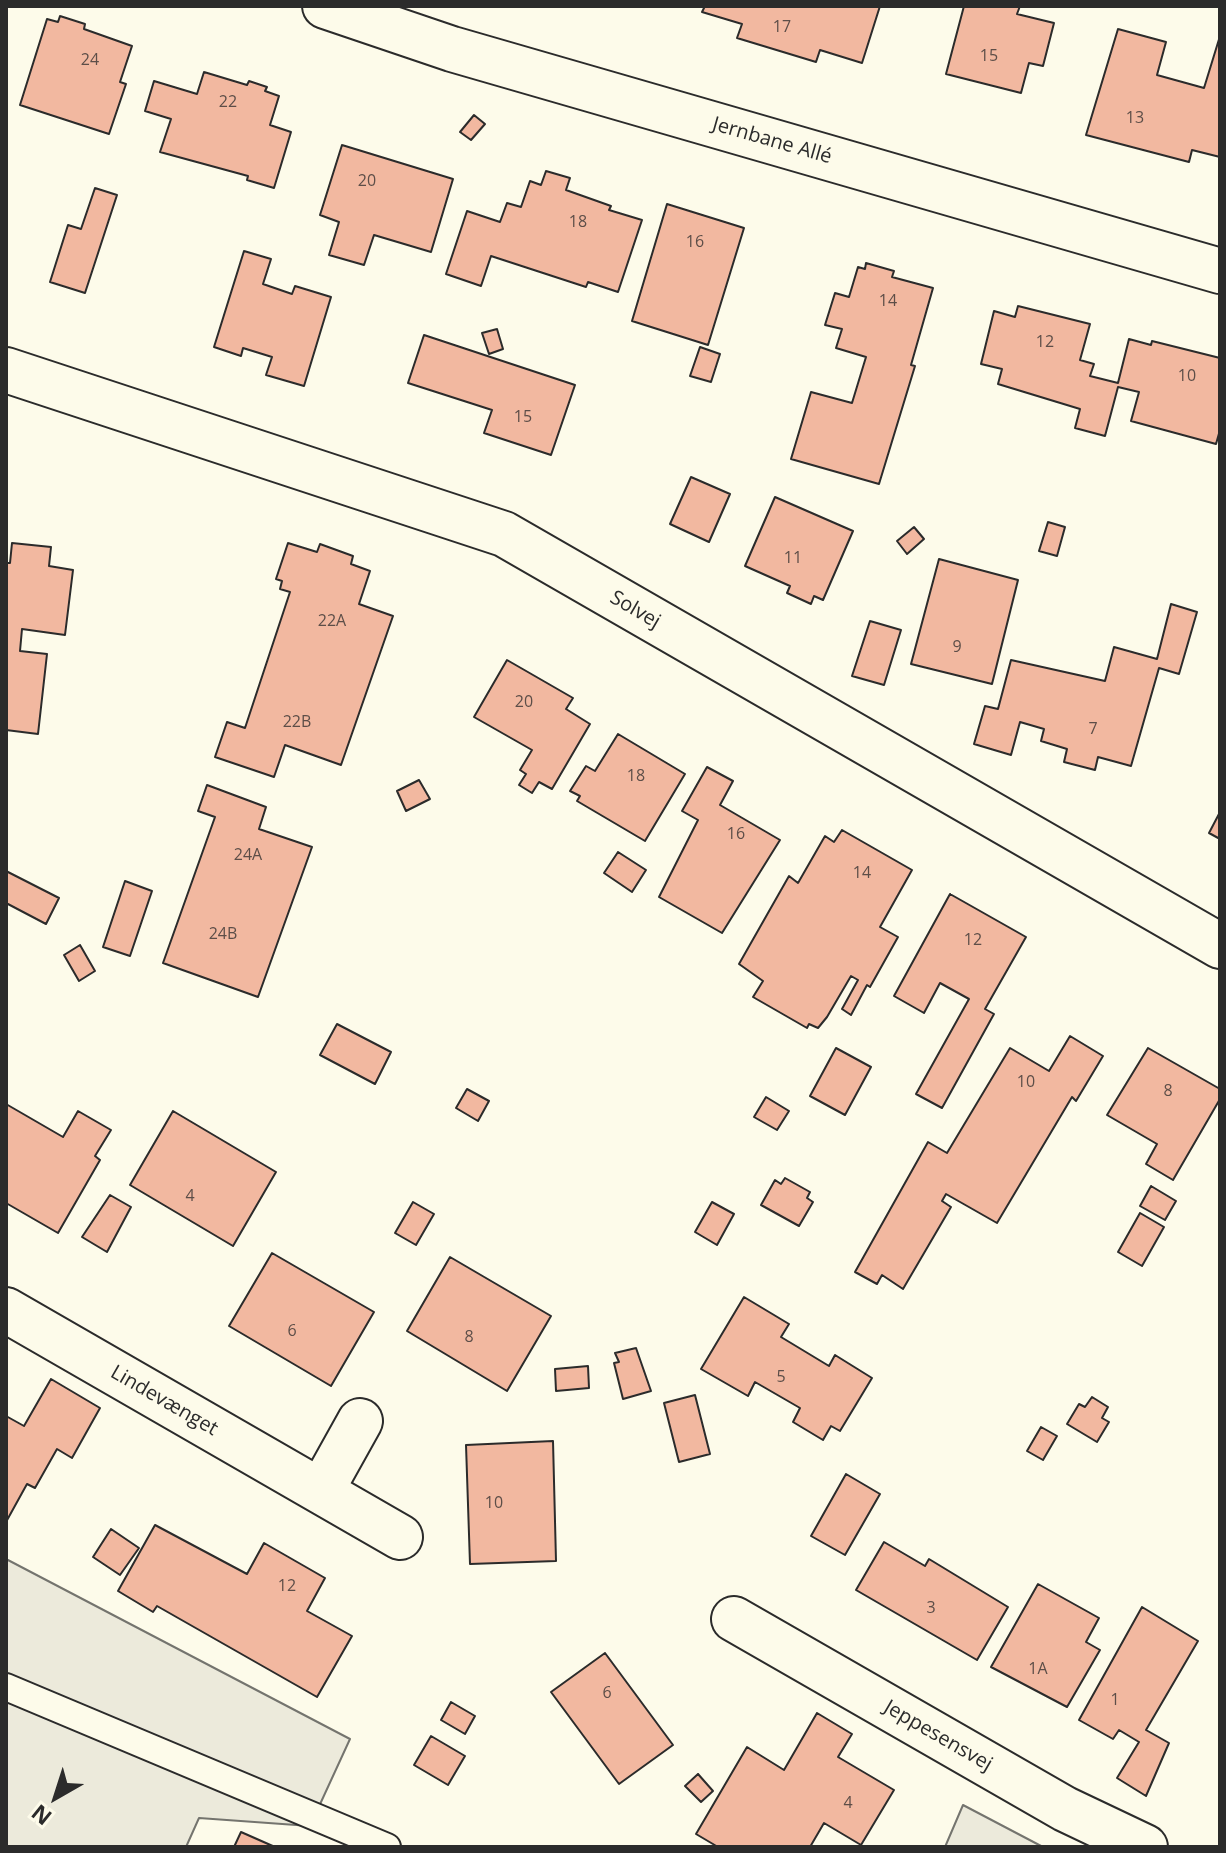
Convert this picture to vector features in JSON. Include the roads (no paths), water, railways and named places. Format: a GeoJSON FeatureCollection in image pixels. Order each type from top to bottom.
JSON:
{"type":"FeatureCollection","features":[{"type":"Feature","properties":{"kind":"street","name":"Jernbane Allé"},"geometry":{"type":"LineString","coordinates":[[325,6],[466,53],[1220,271]]}},
{"type":"Feature","properties":{"kind":"street","name":"Solvej"},"geometry":{"type":"LineString","coordinates":[[6,370],[504,534],[1220,946]]}},
{"type":"Feature","properties":{"kind":"street","name":"Lindevænget"},"geometry":{"type":"LineString","coordinates":[[6,1310],[400,1537]]}},
{"type":"Feature","properties":{"kind":"street"},"geometry":{"type":"LineString","coordinates":[[321,1491],[360,1421]]}},
{"type":"Feature","properties":{"kind":"street","name":"Jeppesensvej"},"geometry":{"type":"LineString","coordinates":[[734,1619],[1065,1809],[1145,1847]]}},
{"type":"Feature","properties":{"kind":"lane"},"geometry":{"type":"LineString","coordinates":[[6,1687],[387,1847]]}}]}
